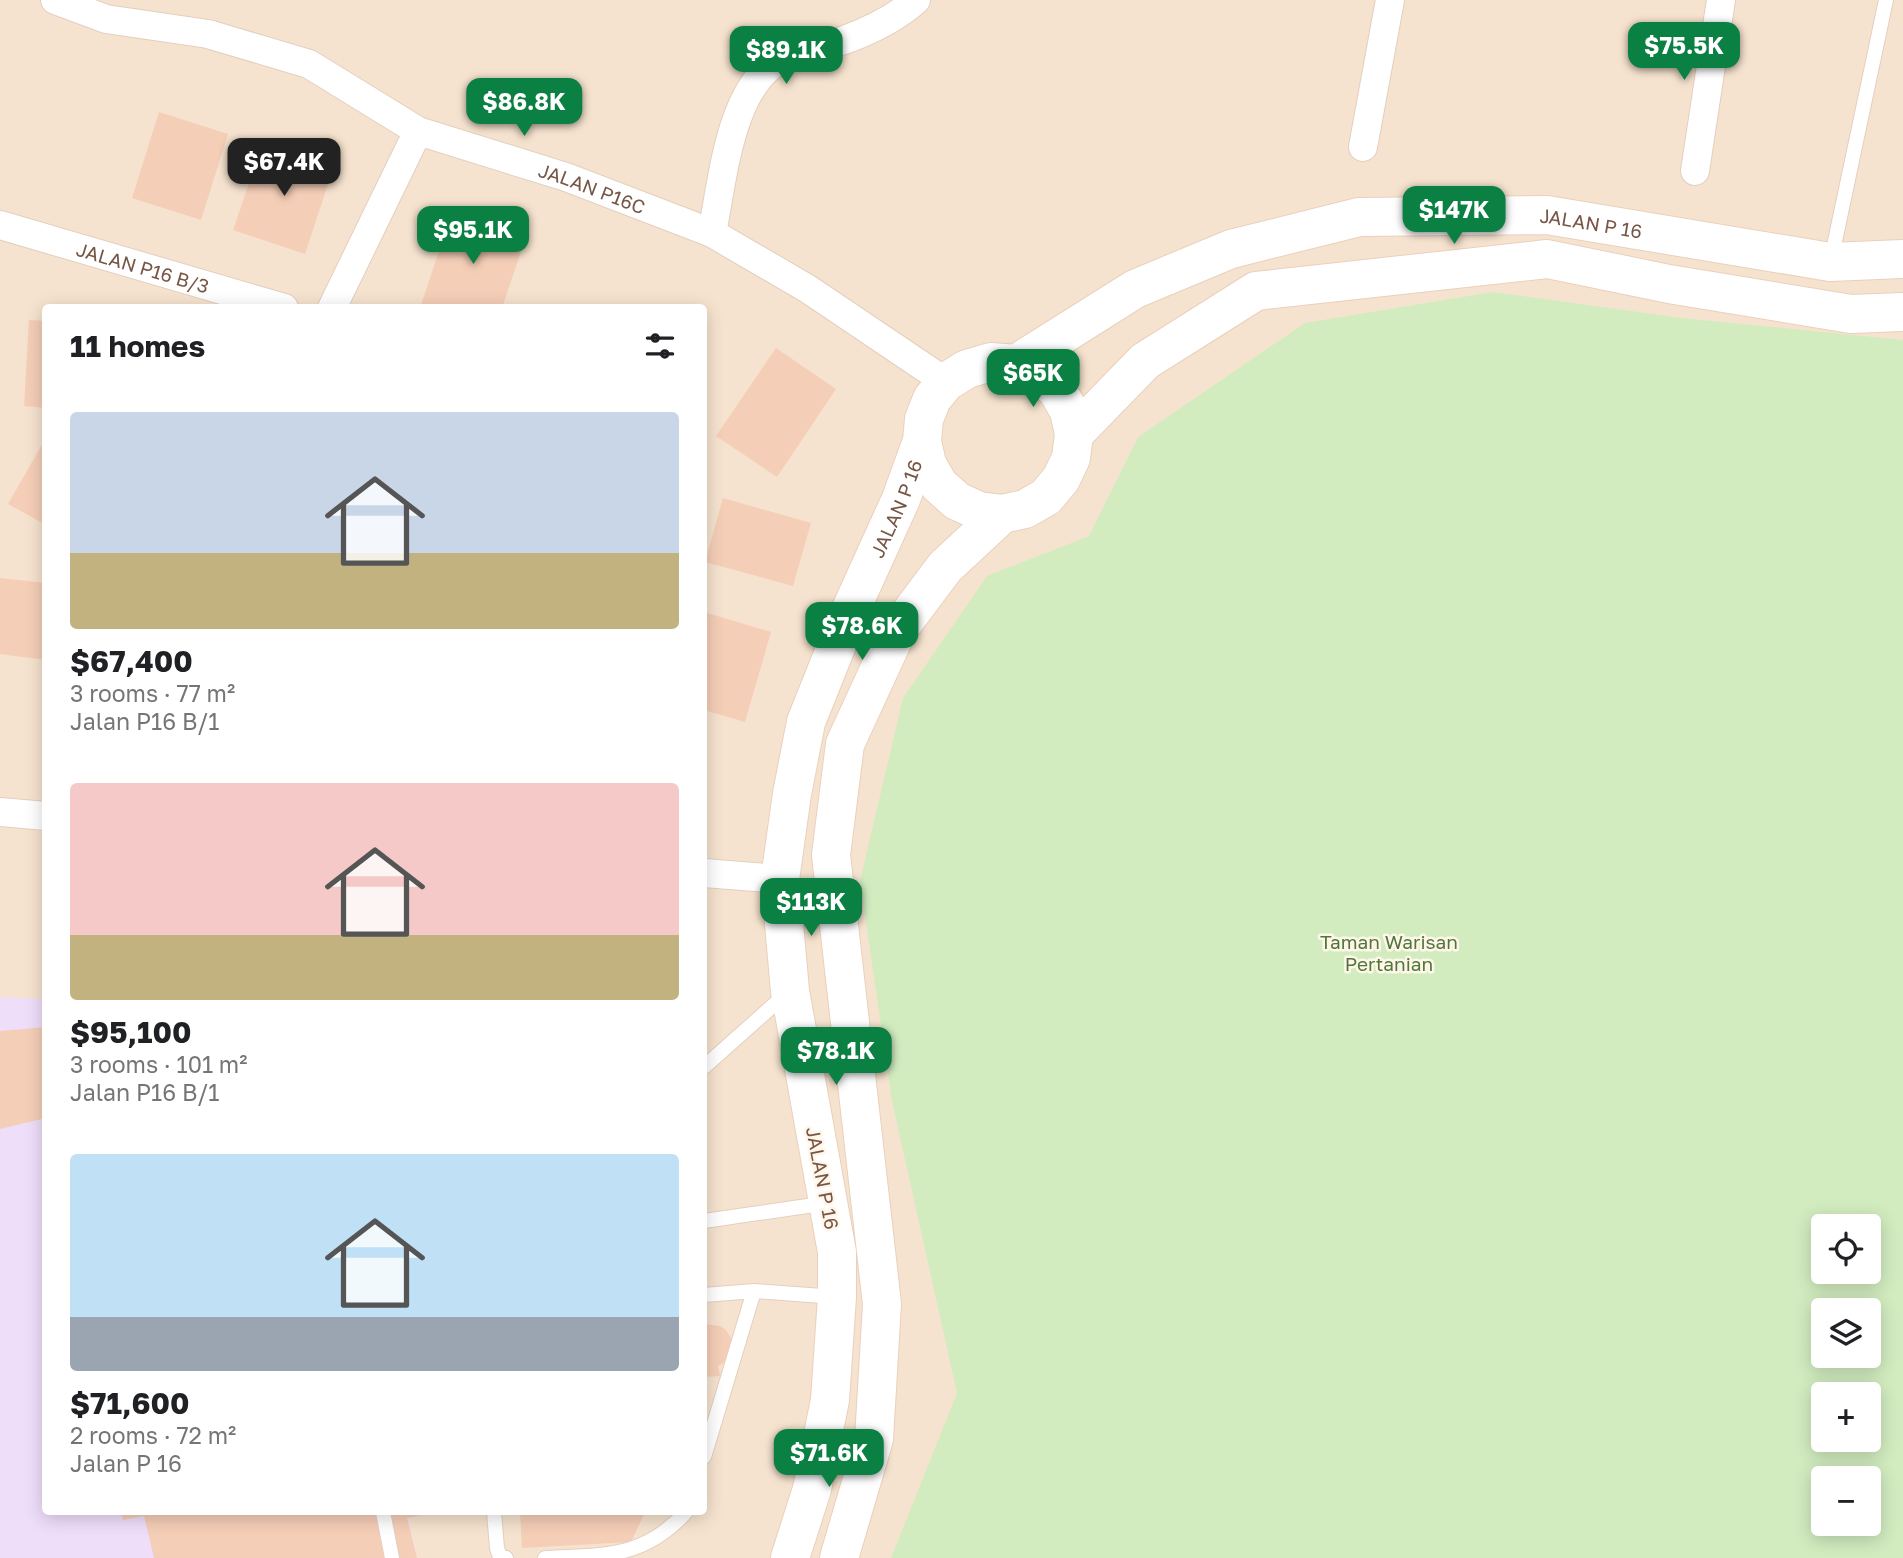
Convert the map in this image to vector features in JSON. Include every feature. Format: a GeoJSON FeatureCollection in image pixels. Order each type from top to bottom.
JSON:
{"type":"FeatureCollection","features":[{"type":"Feature","properties":{"kind":"street","name":"JALAN P16C"},"geometry":{"type":"LineString","coordinates":[[55,0],[106,19],[208,34],[309,64],[418,131],[566,177],[712,233],[808,289],[946,382]]}},
{"type":"Feature","properties":{"kind":"street"},"geometry":{"type":"LineString","coordinates":[[712,233],[734,122],[745,96],[769,68],[787,56],[847,39],[904,11],[916,0]]}},
{"type":"Feature","properties":{"kind":"street"},"geometry":{"type":"LineString","coordinates":[[1363,147],[1390,0]]}},
{"type":"Feature","properties":{"kind":"street"},"geometry":{"type":"LineString","coordinates":[[1695,171],[1721,0]]}},
{"type":"Feature","properties":{"kind":"street"},"geometry":{"type":"LineString","coordinates":[[334,304],[418,131]]}},
{"type":"Feature","properties":{"kind":"street","name":"JALAN P 16"},"geometry":{"type":"LineString","coordinates":[[1016,364],[1135,289],[1231,249],[1359,217],[1547,215],[1830,262],[1903,259]]}},
{"type":"Feature","properties":{"kind":"street","name":"JALAN P16 B/3"},"geometry":{"type":"LineString","coordinates":[[0,225],[270,304]]}},
{"type":"Feature","properties":{"kind":"street"},"geometry":{"type":"LineString","coordinates":[[1074,435],[1145,361],[1255,291],[1547,259],[1669,284],[1851,314],[1903,312]]}},
{"type":"Feature","properties":{"kind":"street","name":"JALAN P 16"},"geometry":{"type":"LineString","coordinates":[[790,1558],[812,1489],[830,1400],[837,1297],[837,1251],[790,991],[780,879],[806,722],[852,607],[901,499],[922,441],[924,419],[932,399],[946,382],[967,369],[991,362],[1016,364],[1039,374],[1057,390],[1069,411],[1074,435],[1071,458],[1061,480],[1046,497],[1025,509],[1002,513],[979,511],[957,501],[939,485],[927,464],[922,441]]}},
{"type":"Feature","properties":{"kind":"street","name":"JALAN P 16"},"geometry":{"type":"LineString","coordinates":[[839,1558],[846,1542],[874,1439],[882,1304],[831,855],[845,744],[897,631],[945,567],[1002,513]]}},
{"type":"Feature","properties":{"kind":"street"},"geometry":{"type":"LineString","coordinates":[[0,812],[42,816]]}},
{"type":"Feature","properties":{"kind":"street"},"geometry":{"type":"LineString","coordinates":[[707,873],[780,879]]}},
{"type":"Feature","properties":{"kind":"lane"},"geometry":{"type":"LineString","coordinates":[[1830,262],[1886,0]]}},
{"type":"Feature","properties":{"kind":"lane"},"geometry":{"type":"LineString","coordinates":[[707,1064],[790,991]]}},
{"type":"Feature","properties":{"kind":"lane"},"geometry":{"type":"LineString","coordinates":[[707,1221],[829,1202]]}},
{"type":"Feature","properties":{"kind":"lane"},"geometry":{"type":"LineString","coordinates":[[707,1295],[754,1291],[837,1297]]}},
{"type":"Feature","properties":{"kind":"lane"},"geometry":{"type":"LineString","coordinates":[[707,1447],[754,1291]]}},
{"type":"Feature","properties":{"kind":"lane"},"geometry":{"type":"LineString","coordinates":[[384,1515],[392,1558]]}},
{"type":"Feature","properties":{"kind":"lane"},"geometry":{"type":"LineString","coordinates":[[494,1515],[497,1548],[500,1557],[506,1558]]}},
{"type":"Feature","properties":{"kind":"lane"},"geometry":{"type":"LineString","coordinates":[[545,1558],[624,1555],[648,1546],[664,1535],[683,1515]]}},
{"type":"Feature","properties":{"kind":"shaded area"},"geometry":{"type":"Polygon","coordinates":[[[0,0],[1903,0],[1903,1558],[0,1558],[0,0]]]}},
{"type":"Feature","properties":{"kind":"shaded area"},"geometry":{"type":"Polygon","coordinates":[[[0,997],[42,999],[42,1515],[422,1515],[408,1518],[417,1558],[0,1558],[0,997]]]}},
{"type":"Feature","properties":{"kind":"green space","name":"Taman Warisan Pertanian"},"geometry":{"type":"Polygon","coordinates":[[[1493,292],[1682,318],[1903,340],[1903,1558],[891,1558],[957,1393],[892,1101],[860,881],[903,698],[987,576],[1089,536],[1138,437],[1305,323],[1493,292]]]}},
{"type":"Feature","properties":{"kind":"building"},"geometry":{"type":"Polygon","coordinates":[[[159,112],[228,134],[201,220],[132,198],[159,112]]]}},
{"type":"Feature","properties":{"kind":"building"},"geometry":{"type":"Polygon","coordinates":[[[263,142],[334,166],[305,254],[233,230],[263,142]]]}},
{"type":"Feature","properties":{"kind":"building"},"geometry":{"type":"Polygon","coordinates":[[[452,212],[526,237],[503,304],[421,304],[452,212]]]}},
{"type":"Feature","properties":{"kind":"building"},"geometry":{"type":"Polygon","coordinates":[[[29,320],[42,321],[42,408],[24,406],[29,320]]]}},
{"type":"Feature","properties":{"kind":"building"},"geometry":{"type":"Polygon","coordinates":[[[776,348],[836,389],[777,477],[716,436],[776,348]]]}},
{"type":"Feature","properties":{"kind":"building"},"geometry":{"type":"Polygon","coordinates":[[[42,444],[42,523],[8,504],[42,444]]]}},
{"type":"Feature","properties":{"kind":"building"},"geometry":{"type":"Polygon","coordinates":[[[723,498],[811,523],[793,586],[707,563],[723,498]]]}},
{"type":"Feature","properties":{"kind":"building"},"geometry":{"type":"Polygon","coordinates":[[[0,578],[42,583],[42,659],[0,654],[0,578]]]}},
{"type":"Feature","properties":{"kind":"building"},"geometry":{"type":"Polygon","coordinates":[[[707,613],[771,632],[745,722],[707,711],[707,613]]]}},
{"type":"Feature","properties":{"kind":"building"},"geometry":{"type":"Polygon","coordinates":[[[42,1027],[42,1119],[0,1129],[0,1031],[42,1027]]]}},
{"type":"Feature","properties":{"kind":"building"},"geometry":{"type":"Polygon","coordinates":[[[707,1324],[720,1326],[733,1341],[727,1361],[718,1366],[720,1376],[707,1377],[707,1324]]]}},
{"type":"Feature","properties":{"kind":"building"},"geometry":{"type":"Polygon","coordinates":[[[122,1515],[421,1515],[407,1518],[417,1558],[154,1558],[144,1516],[123,1520],[122,1515]]]}},
{"type":"Feature","properties":{"kind":"building"},"geometry":{"type":"Polygon","coordinates":[[[520,1515],[644,1515],[631,1542],[522,1548],[520,1515]]]}}]}
